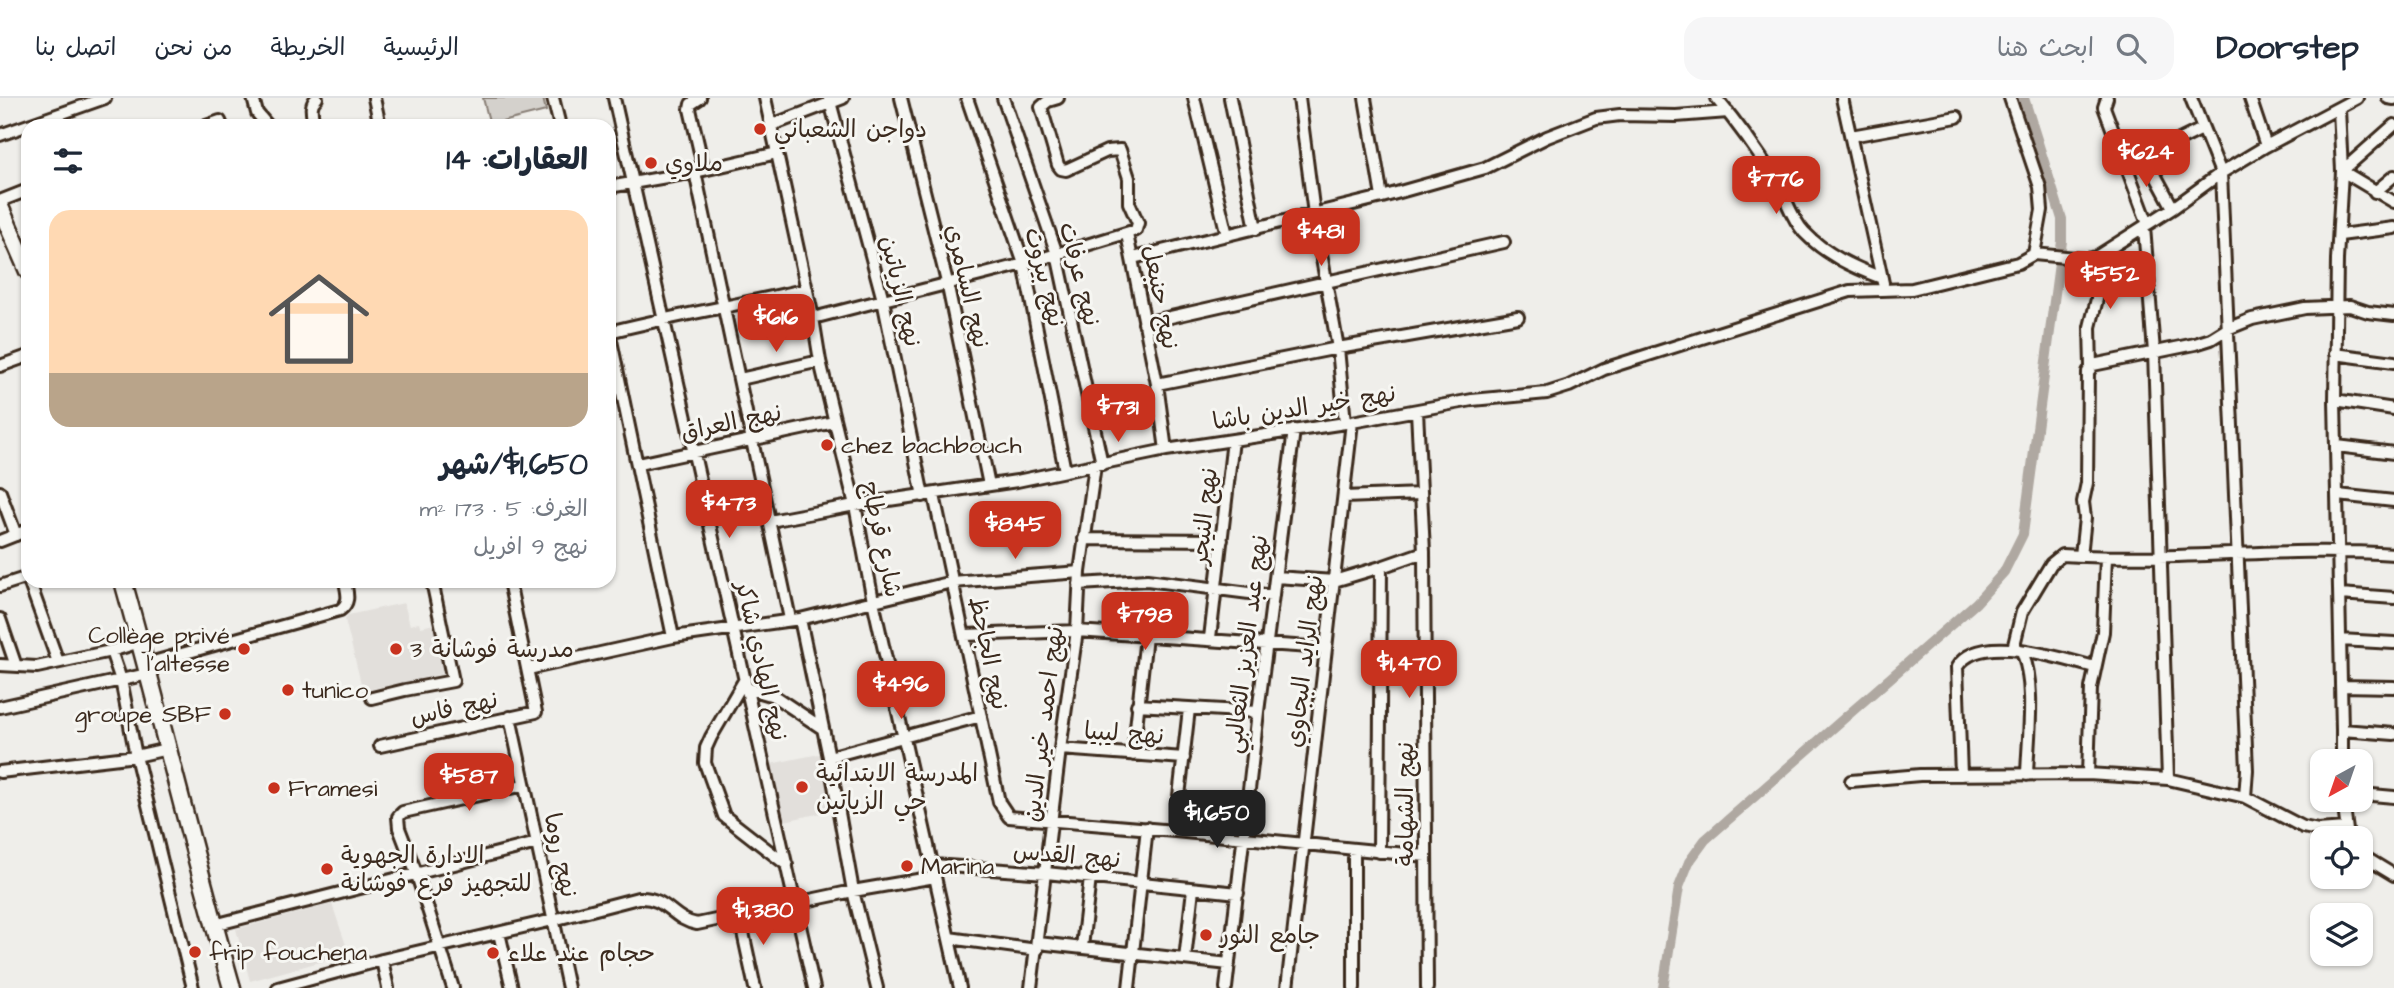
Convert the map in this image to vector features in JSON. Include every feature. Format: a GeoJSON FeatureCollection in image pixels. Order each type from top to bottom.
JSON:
{"type":"FeatureCollection","features":[{"type":"Feature","properties":{"kind":"main road"},"geometry":{"type":"LineString","coordinates":[[0,207],[21,255]]}},
{"type":"Feature","properties":{"kind":"main road"},"geometry":{"type":"LineString","coordinates":[[125,588],[232,988]]}},
{"type":"Feature","properties":{"kind":"street"},"geometry":{"type":"LineString","coordinates":[[40,119],[85,101],[105,98]]}},
{"type":"Feature","properties":{"kind":"street"},"geometry":{"type":"LineString","coordinates":[[253,98],[257,113],[262,119]]}},
{"type":"Feature","properties":{"kind":"street"},"geometry":{"type":"LineString","coordinates":[[374,98],[378,119]]}},
{"type":"Feature","properties":{"kind":"street"},"geometry":{"type":"LineString","coordinates":[[553,98],[558,119]]}},
{"type":"Feature","properties":{"kind":"street","name":"نهج الهادي شاكر"},"geometry":{"type":"LineString","coordinates":[[614,98],[814,988]]}},
{"type":"Feature","properties":{"kind":"street"},"geometry":{"type":"LineString","coordinates":[[700,98],[691,104],[690,108],[724,309],[750,439],[830,757],[853,891],[877,988]]}},
{"type":"Feature","properties":{"kind":"street","name":"شارع قرطاج"},"geometry":{"type":"LineString","coordinates":[[765,98],[820,360],[855,505],[873,601],[960,988]]}},
{"type":"Feature","properties":{"kind":"street"},"geometry":{"type":"LineString","coordinates":[[772,125],[830,100],[844,98]]}},
{"type":"Feature","properties":{"kind":"street","name":"نهج السامري"},"geometry":{"type":"LineString","coordinates":[[901,98],[947,282],[989,485]]}},
{"type":"Feature","properties":{"kind":"street","name":"نهج بيروت"},"geometry":{"type":"LineString","coordinates":[[967,98],[1024,264],[1065,471]]}},
{"type":"Feature","properties":{"kind":"street","name":"نهج عرفات"},"geometry":{"type":"LineString","coordinates":[[1003,98],[1057,254],[1098,464]]}},
{"type":"Feature","properties":{"kind":"street","name":"نهج حنبعل"},"geometry":{"type":"LineString","coordinates":[[1058,98],[1041,107],[1060,169],[1066,170],[1107,151],[1120,150],[1129,178],[1129,203],[1138,223],[1138,228],[1130,233],[1133,258],[1157,384],[1166,450]]}},
{"type":"Feature","properties":{"kind":"street"},"geometry":{"type":"LineString","coordinates":[[1194,98],[1227,235]]}},
{"type":"Feature","properties":{"kind":"street"},"geometry":{"type":"LineString","coordinates":[[1230,98],[1256,229]]}},
{"type":"Feature","properties":{"kind":"street","name":"نهج الرايد البجاوي"},"geometry":{"type":"LineString","coordinates":[[1287,988],[1344,497],[1349,422],[1314,215],[1299,98]]}},
{"type":"Feature","properties":{"kind":"street"},"geometry":{"type":"LineString","coordinates":[[1364,98],[1382,197]]}},
{"type":"Feature","properties":{"kind":"street"},"geometry":{"type":"LineString","coordinates":[[1716,98],[1777,182],[1803,231],[1814,242],[1848,265],[1882,278]]}},
{"type":"Feature","properties":{"kind":"street"},"geometry":{"type":"LineString","coordinates":[[1842,98],[1885,291]]}},
{"type":"Feature","properties":{"kind":"street"},"geometry":{"type":"LineString","coordinates":[[2010,98],[2040,187],[2041,221],[2037,253],[2075,258],[2096,257],[2173,208],[2221,173],[2357,98]]}},
{"type":"Feature","properties":{"kind":"street"},"geometry":{"type":"LineString","coordinates":[[2107,98],[2104,107],[2146,225],[2154,352],[2168,779]]}},
{"type":"Feature","properties":{"kind":"street"},"geometry":{"type":"LineString","coordinates":[[2190,98],[2221,173],[2247,770],[2245,797]]}},
{"type":"Feature","properties":{"kind":"street"},"geometry":{"type":"LineString","coordinates":[[2250,98],[2266,146]]}},
{"type":"Feature","properties":{"kind":"street"},"geometry":{"type":"LineString","coordinates":[[2388,98],[2394,99]]}},
{"type":"Feature","properties":{"kind":"street"},"geometry":{"type":"LineString","coordinates":[[313,119],[311,108],[315,100]]}},
{"type":"Feature","properties":{"kind":"street","name":"نهج الزياتين"},"geometry":{"type":"LineString","coordinates":[[830,100],[883,299],[929,495]]}},
{"type":"Feature","properties":{"kind":"street"},"geometry":{"type":"LineString","coordinates":[[2339,109],[2343,171],[2335,400],[2342,749]]}},
{"type":"Feature","properties":{"kind":"street"},"geometry":{"type":"LineString","coordinates":[[1133,258],[1314,215],[1485,168],[1547,137],[1596,118],[1728,112]]}},
{"type":"Feature","properties":{"kind":"street"},"geometry":{"type":"LineString","coordinates":[[1851,136],[1956,117]]}},
{"type":"Feature","properties":{"kind":"street"},"geometry":{"type":"LineString","coordinates":[[2343,171],[2394,125]]}},
{"type":"Feature","properties":{"kind":"street"},"geometry":{"type":"LineString","coordinates":[[0,135],[21,127]]}},
{"type":"Feature","properties":{"kind":"street"},"geometry":{"type":"LineString","coordinates":[[2127,166],[2202,129]]}},
{"type":"Feature","properties":{"kind":"street"},"geometry":{"type":"LineString","coordinates":[[616,186],[700,171],[777,153]]}},
{"type":"Feature","properties":{"kind":"street"},"geometry":{"type":"LineString","coordinates":[[2146,156],[2173,208]]}},
{"type":"Feature","properties":{"kind":"street"},"geometry":{"type":"LineString","coordinates":[[2343,171],[2394,202]]}},
{"type":"Feature","properties":{"kind":"street"},"geometry":{"type":"LineString","coordinates":[[2375,192],[2394,176]]}},
{"type":"Feature","properties":{"kind":"street"},"geometry":{"type":"LineString","coordinates":[[0,201],[21,193]]}},
{"type":"Feature","properties":{"kind":"street"},"geometry":{"type":"LineString","coordinates":[[2340,235],[2393,231]]}},
{"type":"Feature","properties":{"kind":"street"},"geometry":{"type":"LineString","coordinates":[[813,318],[1024,264],[1130,233]]}},
{"type":"Feature","properties":{"kind":"street"},"geometry":{"type":"LineString","coordinates":[[1144,323],[1504,243]]}},
{"type":"Feature","properties":{"kind":"street","name":"نهج خير الدين باشا"},"geometry":{"type":"LineString","coordinates":[[770,521],[989,485],[1166,450],[1472,400],[1558,390],[1615,365],[1850,291],[1912,289],[2018,263],[2037,253]]}},
{"type":"Feature","properties":{"kind":"street"},"geometry":{"type":"LineString","coordinates":[[2091,367],[2090,327],[2097,299],[2096,257]]}},
{"type":"Feature","properties":{"kind":"street"},"geometry":{"type":"LineString","coordinates":[[616,330],[807,289]]}},
{"type":"Feature","properties":{"kind":"street"},"geometry":{"type":"LineString","coordinates":[[2081,556],[2085,519],[2083,502],[2087,483],[2088,372],[2091,367],[2098,362],[2207,341],[2252,319],[2305,308],[2337,306],[2394,315]]}},
{"type":"Feature","properties":{"kind":"street"},"geometry":{"type":"LineString","coordinates":[[1157,384],[1338,348],[1518,317]]}},
{"type":"Feature","properties":{"kind":"street"},"geometry":{"type":"LineString","coordinates":[[2335,354],[2394,362]]}},
{"type":"Feature","properties":{"kind":"street"},"geometry":{"type":"LineString","coordinates":[[0,366],[21,358]]}},
{"type":"Feature","properties":{"kind":"street"},"geometry":{"type":"LineString","coordinates":[[740,379],[820,360]]}},
{"type":"Feature","properties":{"kind":"street"},"geometry":{"type":"LineString","coordinates":[[616,364],[673,637]]}},
{"type":"Feature","properties":{"kind":"street"},"geometry":{"type":"LineString","coordinates":[[2335,400],[2394,409]]}},
{"type":"Feature","properties":{"kind":"street","name":"نهج الشهامة"},"geometry":{"type":"LineString","coordinates":[[1417,411],[1424,552],[1427,988]]}},
{"type":"Feature","properties":{"kind":"street","name":"نهج العراق"},"geometry":{"type":"LineString","coordinates":[[638,464],[834,422]]}},
{"type":"Feature","properties":{"kind":"street","name":"نهج عبد العزيز الثعالبي"},"geometry":{"type":"LineString","coordinates":[[1226,988],[1294,430]]}},
{"type":"Feature","properties":{"kind":"street","name":"نهج النيجر"},"geometry":{"type":"LineString","coordinates":[[1210,638],[1233,440]]}},
{"type":"Feature","properties":{"kind":"street"},"geometry":{"type":"LineString","coordinates":[[2337,446],[2394,453]]}},
{"type":"Feature","properties":{"kind":"street","name":"نهج احمد خير الدين"},"geometry":{"type":"LineString","coordinates":[[1031,988],[1077,631],[1084,539],[1098,464]]}},
{"type":"Feature","properties":{"kind":"street"},"geometry":{"type":"LineString","coordinates":[[0,492],[16,535]]}},
{"type":"Feature","properties":{"kind":"street"},"geometry":{"type":"LineString","coordinates":[[1344,497],[1422,494]]}},
{"type":"Feature","properties":{"kind":"street","name":"نهج الجاحظ"},"geometry":{"type":"LineString","coordinates":[[929,495],[965,635],[999,802],[1009,817],[1052,819]]}},
{"type":"Feature","properties":{"kind":"street"},"geometry":{"type":"LineString","coordinates":[[2338,495],[2394,501]]}},
{"type":"Feature","properties":{"kind":"street"},"geometry":{"type":"LineString","coordinates":[[0,541],[21,533]]}},
{"type":"Feature","properties":{"kind":"street"},"geometry":{"type":"LineString","coordinates":[[1084,539],[1222,540]]}},
{"type":"Feature","properties":{"kind":"street"},"geometry":{"type":"LineString","coordinates":[[2027,775],[2029,681],[2027,663],[2017,650],[2021,616],[2051,564],[2062,555],[2106,557],[2339,550],[2394,554]]}},
{"type":"Feature","properties":{"kind":"street"},"geometry":{"type":"LineString","coordinates":[[1276,577],[1334,580],[1424,552]]}},
{"type":"Feature","properties":{"kind":"street"},"geometry":{"type":"LineString","coordinates":[[2088,774],[2090,709],[2103,632],[2106,557]]}},
{"type":"Feature","properties":{"kind":"street"},"geometry":{"type":"LineString","coordinates":[[1379,852],[1381,567]]}},
{"type":"Feature","properties":{"kind":"street"},"geometry":{"type":"LineString","coordinates":[[511,588],[528,669],[673,637],[795,619],[952,582],[1080,578],[1147,580],[1273,596]]}},
{"type":"Feature","properties":{"kind":"street"},"geometry":{"type":"LineString","coordinates":[[0,586],[21,580]]}},
{"type":"Feature","properties":{"kind":"street"},"geometry":{"type":"LineString","coordinates":[[32,588],[58,662]]}},
{"type":"Feature","properties":{"kind":"street"},"geometry":{"type":"LineString","coordinates":[[0,707],[121,680],[147,669],[340,610],[347,603],[346,588]]}},
{"type":"Feature","properties":{"kind":"street"},"geometry":{"type":"LineString","coordinates":[[372,698],[453,681],[433,588]]}},
{"type":"Feature","properties":{"kind":"street"},"geometry":{"type":"LineString","coordinates":[[2340,594],[2394,598]]}},
{"type":"Feature","properties":{"kind":"street"},"geometry":{"type":"LineString","coordinates":[[0,619],[16,666]]}},
{"type":"Feature","properties":{"kind":"street"},"geometry":{"type":"LineString","coordinates":[[965,635],[1077,631],[1210,638],[1325,648]]}},
{"type":"Feature","properties":{"kind":"street"},"geometry":{"type":"LineString","coordinates":[[1133,755],[1146,636]]}},
{"type":"Feature","properties":{"kind":"street"},"geometry":{"type":"LineString","coordinates":[[2340,640],[2394,643]]}},
{"type":"Feature","properties":{"kind":"street"},"geometry":{"type":"LineString","coordinates":[[0,666],[37,667],[140,642]]}},
{"type":"Feature","properties":{"kind":"street"},"geometry":{"type":"LineString","coordinates":[[1961,775],[1956,667],[1968,654],[1997,647],[2095,667]]}},
{"type":"Feature","properties":{"kind":"street"},"geometry":{"type":"LineString","coordinates":[[111,651],[121,680],[136,756],[193,988]]}},
{"type":"Feature","properties":{"kind":"street","name":"نهج فاس"},"geometry":{"type":"LineString","coordinates":[[380,746],[536,712],[528,669]]}},
{"type":"Feature","properties":{"kind":"street"},"geometry":{"type":"LineString","coordinates":[[787,865],[724,816],[705,762],[711,737],[746,684],[774,696],[822,728]]}},
{"type":"Feature","properties":{"kind":"street"},"geometry":{"type":"LineString","coordinates":[[2341,686],[2394,687]]}},
{"type":"Feature","properties":{"kind":"street"},"geometry":{"type":"LineString","coordinates":[[1137,705],[1258,712]]}},
{"type":"Feature","properties":{"kind":"street"},"geometry":{"type":"LineString","coordinates":[[1175,831],[1189,709]]}},
{"type":"Feature","properties":{"kind":"street"},"geometry":{"type":"LineString","coordinates":[[830,757],[981,716]]}},
{"type":"Feature","properties":{"kind":"street","name":"نهج روما"},"geometry":{"type":"LineString","coordinates":[[510,717],[568,988]]}},
{"type":"Feature","properties":{"kind":"street"},"geometry":{"type":"LineString","coordinates":[[2342,730],[2394,734]]}},
{"type":"Feature","properties":{"kind":"street"},"geometry":{"type":"LineString","coordinates":[[0,772],[136,756],[167,749]]}},
{"type":"Feature","properties":{"kind":"street","name":"نهج ليبيا"},"geometry":{"type":"LineString","coordinates":[[1060,749],[1184,758]]}},
{"type":"Feature","properties":{"kind":"street"},"geometry":{"type":"LineString","coordinates":[[1851,781],[1909,775],[2088,774],[2168,779],[2245,797],[2310,828]]}},
{"type":"Feature","properties":{"kind":"street"},"geometry":{"type":"LineString","coordinates":[[453,988],[399,828],[398,817],[403,812],[524,785]]}},
{"type":"Feature","properties":{"kind":"street"},"geometry":{"type":"LineString","coordinates":[[2373,795],[2394,797]]}},
{"type":"Feature","properties":{"kind":"street"},"geometry":{"type":"LineString","coordinates":[[1052,819],[1426,856]]}},
{"type":"Feature","properties":{"kind":"street"},"geometry":{"type":"LineString","coordinates":[[1129,988],[1135,954],[1147,828]]}},
{"type":"Feature","properties":{"kind":"street"},"geometry":{"type":"LineString","coordinates":[[214,925],[537,844]]}},
{"type":"Feature","properties":{"kind":"street"},"geometry":{"type":"LineString","coordinates":[[1354,849],[1354,988]]}},
{"type":"Feature","properties":{"kind":"street"},"geometry":{"type":"LineString","coordinates":[[2373,863],[2394,876]]}},
{"type":"Feature","properties":{"kind":"street","name":"نهج القدس"},"geometry":{"type":"LineString","coordinates":[[278,988],[382,960],[649,897],[659,900],[685,921],[697,924],[934,871],[1046,873],[1238,893]]}},
{"type":"Feature","properties":{"kind":"street"},"geometry":{"type":"LineString","coordinates":[[1082,947],[1090,878]]}},
{"type":"Feature","properties":{"kind":"street"},"geometry":{"type":"LineString","coordinates":[[1185,959],[1193,889]]}},
{"type":"Feature","properties":{"kind":"street"},"geometry":{"type":"LineString","coordinates":[[739,914],[755,988]]}},
{"type":"Feature","properties":{"kind":"street"},"geometry":{"type":"LineString","coordinates":[[499,933],[512,988]]}},
{"type":"Feature","properties":{"kind":"street"},"geometry":{"type":"LineString","coordinates":[[949,938],[1037,947],[1082,947],[1229,964]]}},
{"type":"Feature","properties":{"kind":"street"},"geometry":{"type":"LineString","coordinates":[[382,960],[388,988]]}},
{"type":"Feature","properties":{"kind":"shaded area"},"geometry":{"type":"Polygon","coordinates":[[[483,98],[543,98],[546,111],[514,119],[488,119],[483,98]]]}},
{"type":"Feature","properties":{"kind":"shaded area","name":"مدرسة فوشانة 3"},"geometry":{"type":"Polygon","coordinates":[[[404,603],[410,625],[419,623],[421,627],[434,624],[447,673],[363,691],[345,620],[348,615],[404,603]]]}},
{"type":"Feature","properties":{"kind":"shaded area","name":"المدرسة الابتدائية حي الزياتين"},"geometry":{"type":"Polygon","coordinates":[[[824,753],[835,810],[780,822],[770,764],[824,753]]]}},
{"type":"Feature","properties":{"kind":"shaded area"},"geometry":{"type":"Polygon","coordinates":[[[332,904],[349,954],[250,981],[236,929],[332,904]]]}},
{"type":"Feature","properties":{"kind":"waterway"},"geometry":{"type":"LineString","coordinates":[[1663,988],[1679,887],[1689,862],[1705,840],[1976,603],[2004,572],[2023,534],[2062,241],[2062,219],[2024,98]]}},
{"type":"Feature","properties":{"kind":"place","name":"دواجن الشعباني"},"geometry":{"type":"Point","coordinates":[760,129]}},
{"type":"Feature","properties":{"kind":"place","name":"ملاوي"},"geometry":{"type":"Point","coordinates":[651,163]}},
{"type":"Feature","properties":{"kind":"place","name":"chez bachbouch"},"geometry":{"type":"Point","coordinates":[827,445]}},
{"type":"Feature","properties":{"kind":"place","name":"Collège privé l'altesse"},"geometry":{"type":"Point","coordinates":[244,649]}},
{"type":"Feature","properties":{"kind":"place","name":"مدرسة فوشانة 3"},"geometry":{"type":"Point","coordinates":[396,649]}},
{"type":"Feature","properties":{"kind":"place","name":"tunico"},"geometry":{"type":"Point","coordinates":[288,690]}},
{"type":"Feature","properties":{"kind":"place","name":"groupe SBF"},"geometry":{"type":"Point","coordinates":[225,714]}},
{"type":"Feature","properties":{"kind":"place","name":"المدرسة الابتدائية حي الزياتين"},"geometry":{"type":"Point","coordinates":[802,787]}},
{"type":"Feature","properties":{"kind":"place","name":"Framesi"},"geometry":{"type":"Point","coordinates":[274,788]}},
{"type":"Feature","properties":{"kind":"place","name":"Marina"},"geometry":{"type":"Point","coordinates":[907,866]}},
{"type":"Feature","properties":{"kind":"place","name":"الادارة الجهوية للتجهيز فرع فوشانة"},"geometry":{"type":"Point","coordinates":[327,869]}},
{"type":"Feature","properties":{"kind":"place","name":"جامع النور"},"geometry":{"type":"Point","coordinates":[1206,935]}},
{"type":"Feature","properties":{"kind":"place","name":"frip fouchena"},"geometry":{"type":"Point","coordinates":[195,952]}},
{"type":"Feature","properties":{"kind":"place","name":"حجام عند علاء"},"geometry":{"type":"Point","coordinates":[493,953]}}]}
